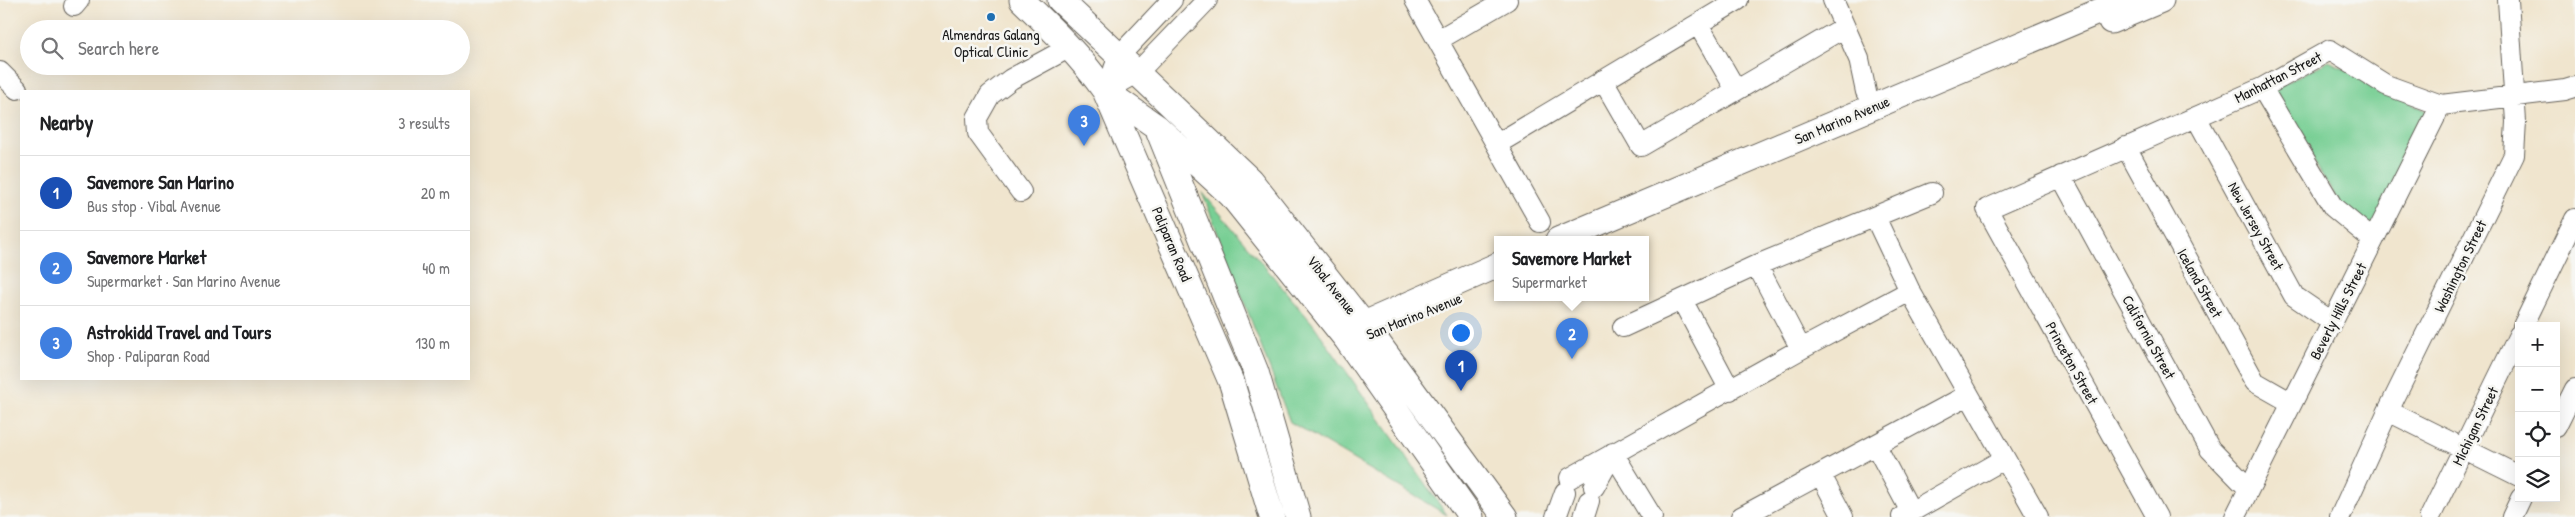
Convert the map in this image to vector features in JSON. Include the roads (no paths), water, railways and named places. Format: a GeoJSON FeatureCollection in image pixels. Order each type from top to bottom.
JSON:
{"type":"FeatureCollection","features":[{"type":"Feature","properties":{"kind":"main road","name":"Paliparan Road"},"geometry":{"type":"LineString","coordinates":[[1022,0],[1070,47],[1089,68],[1105,91],[1232,384],[1272,517]]}},
{"type":"Feature","properties":{"kind":"main road","name":"Paliparan Road"},"geometry":{"type":"LineString","coordinates":[[1060,0],[1137,73],[1157,128],[1256,372],[1298,517]]}},
{"type":"Feature","properties":{"kind":"main road","name":"San Marino Avenue"},"geometry":{"type":"LineString","coordinates":[[1567,236],[2126,0]]}},
{"type":"Feature","properties":{"kind":"main road","name":"San Marino Avenue"},"geometry":{"type":"LineString","coordinates":[[1605,236],[2161,0]]}},
{"type":"Feature","properties":{"kind":"main road","name":"Vibal Avenue"},"geometry":{"type":"LineString","coordinates":[[1137,73],[1250,180],[1361,333],[1505,517]]}},
{"type":"Feature","properties":{"kind":"main road","name":"Vibal Avenue"},"geometry":{"type":"LineString","coordinates":[[1105,91],[1157,128],[1231,195],[1361,333],[1471,517]]}},
{"type":"Feature","properties":{"kind":"main road","name":"San Marino Avenue"},"geometry":{"type":"LineString","coordinates":[[1361,333],[1494,267]]}},
{"type":"Feature","properties":{"kind":"main road","name":"San Marino Avenue"},"geometry":{"type":"LineString","coordinates":[[1361,333],[1494,283]]}},
{"type":"Feature","properties":{"kind":"street"},"geometry":{"type":"LineString","coordinates":[[1105,91],[1119,56],[1172,0]]}},
{"type":"Feature","properties":{"kind":"street"},"geometry":{"type":"LineString","coordinates":[[1105,91],[1137,73],[1207,0]]}},
{"type":"Feature","properties":{"kind":"street"},"geometry":{"type":"LineString","coordinates":[[1415,0],[1540,222]]}},
{"type":"Feature","properties":{"kind":"street"},"geometry":{"type":"LineString","coordinates":[[1438,40],[1507,0]]}},
{"type":"Feature","properties":{"kind":"street"},"geometry":{"type":"LineString","coordinates":[[1497,144],[1738,0]]}},
{"type":"Feature","properties":{"kind":"street"},"geometry":{"type":"LineString","coordinates":[[1833,0],[1859,59],[1866,92]]}},
{"type":"Feature","properties":{"kind":"street","name":"Washington Street"},"geometry":{"type":"LineString","coordinates":[[2340,517],[2388,411],[2514,155],[2516,122],[2508,0]]}},
{"type":"Feature","properties":{"kind":"street"},"geometry":{"type":"LineString","coordinates":[[1698,24],[1736,90]]}},
{"type":"Feature","properties":{"kind":"street"},"geometry":{"type":"LineString","coordinates":[[1604,80],[1641,146],[1845,27]]}},
{"type":"Feature","properties":{"kind":"street"},"geometry":{"type":"LineString","coordinates":[[1021,192],[978,133],[976,118],[990,95],[1011,79],[1070,47]]}},
{"type":"Feature","properties":{"kind":"street","name":"Manhattan Street"},"geometry":{"type":"LineString","coordinates":[[1987,209],[2262,88],[2330,50],[2386,85],[2441,105],[2565,90],[2575,87]]}},
{"type":"Feature","properties":{"kind":"street"},"geometry":{"type":"LineString","coordinates":[[0,72],[17,89]]}},
{"type":"Feature","properties":{"kind":"street"},"geometry":{"type":"LineString","coordinates":[[2262,88],[2333,207],[2373,240]]}},
{"type":"Feature","properties":{"kind":"street","name":"Beverly Hills Street"},"geometry":{"type":"LineString","coordinates":[[2235,517],[2441,105]]}},
{"type":"Feature","properties":{"kind":"street","name":"New Jersey Street"},"geometry":{"type":"LineString","coordinates":[[2196,116],[2294,296],[2332,322]]}},
{"type":"Feature","properties":{"kind":"street","name":"Iceland Street"},"geometry":{"type":"LineString","coordinates":[[2126,147],[2255,382],[2292,403]]}},
{"type":"Feature","properties":{"kind":"street","name":"California Street"},"geometry":{"type":"LineString","coordinates":[[2061,176],[2210,449],[2249,489]]}},
{"type":"Feature","properties":{"kind":"street"},"geometry":{"type":"LineString","coordinates":[[1624,327],[1757,265],[1932,193]]}},
{"type":"Feature","properties":{"kind":"street","name":"Princeton Street"},"geometry":{"type":"LineString","coordinates":[[1987,209],[2157,517]]}},
{"type":"Feature","properties":{"kind":"street"},"geometry":{"type":"LineString","coordinates":[[1874,217],[1910,292],[2038,517]]}},
{"type":"Feature","properties":{"kind":"street"},"geometry":{"type":"LineString","coordinates":[[2525,322],[2575,219]]}},
{"type":"Feature","properties":{"kind":"street"},"geometry":{"type":"LineString","coordinates":[[1757,265],[1802,349]]}},
{"type":"Feature","properties":{"kind":"street"},"geometry":{"type":"LineString","coordinates":[[1556,517],[1567,485],[1613,453],[1910,292]]}},
{"type":"Feature","properties":{"kind":"street"},"geometry":{"type":"LineString","coordinates":[[1682,300],[1730,390]]}},
{"type":"Feature","properties":{"kind":"street","name":"Michigan Street"},"geometry":{"type":"LineString","coordinates":[[2430,517],[2515,343]]}},
{"type":"Feature","properties":{"kind":"street"},"geometry":{"type":"LineString","coordinates":[[2560,419],[2575,389]]}},
{"type":"Feature","properties":{"kind":"street"},"geometry":{"type":"LineString","coordinates":[[1741,517],[1876,446],[1968,394]]}},
{"type":"Feature","properties":{"kind":"street"},"geometry":{"type":"LineString","coordinates":[[2388,411],[2515,474]]}},
{"type":"Feature","properties":{"kind":"street"},"geometry":{"type":"LineString","coordinates":[[1876,446],[1907,515],[2004,459]]}},
{"type":"Feature","properties":{"kind":"street"},"geometry":{"type":"LineString","coordinates":[[1589,502],[1613,453]]}},
{"type":"Feature","properties":{"kind":"street"},"geometry":{"type":"LineString","coordinates":[[1613,453],[1652,517]]}},
{"type":"Feature","properties":{"kind":"street"},"geometry":{"type":"LineString","coordinates":[[1821,475],[1843,517]]}},
{"type":"Feature","properties":{"kind":"street"},"geometry":{"type":"LineString","coordinates":[[2512,517],[2519,502]]}},
{"type":"Feature","properties":{"kind":"place","name":"Almendras Galang Optical Clinic"},"geometry":{"type":"Point","coordinates":[991,17]}},
{"type":"Feature","properties":{"kind":"place","name":"Astrokidd Travel and Tours"},"geometry":{"type":"Point","coordinates":[1084,146]}},
{"type":"Feature","properties":{"kind":"place","name":"Savemore Market"},"geometry":{"type":"Point","coordinates":[1572,359]}},
{"type":"Feature","properties":{"kind":"place","name":"Savemore San Marino"},"geometry":{"type":"Point","coordinates":[1461,391]}}]}
